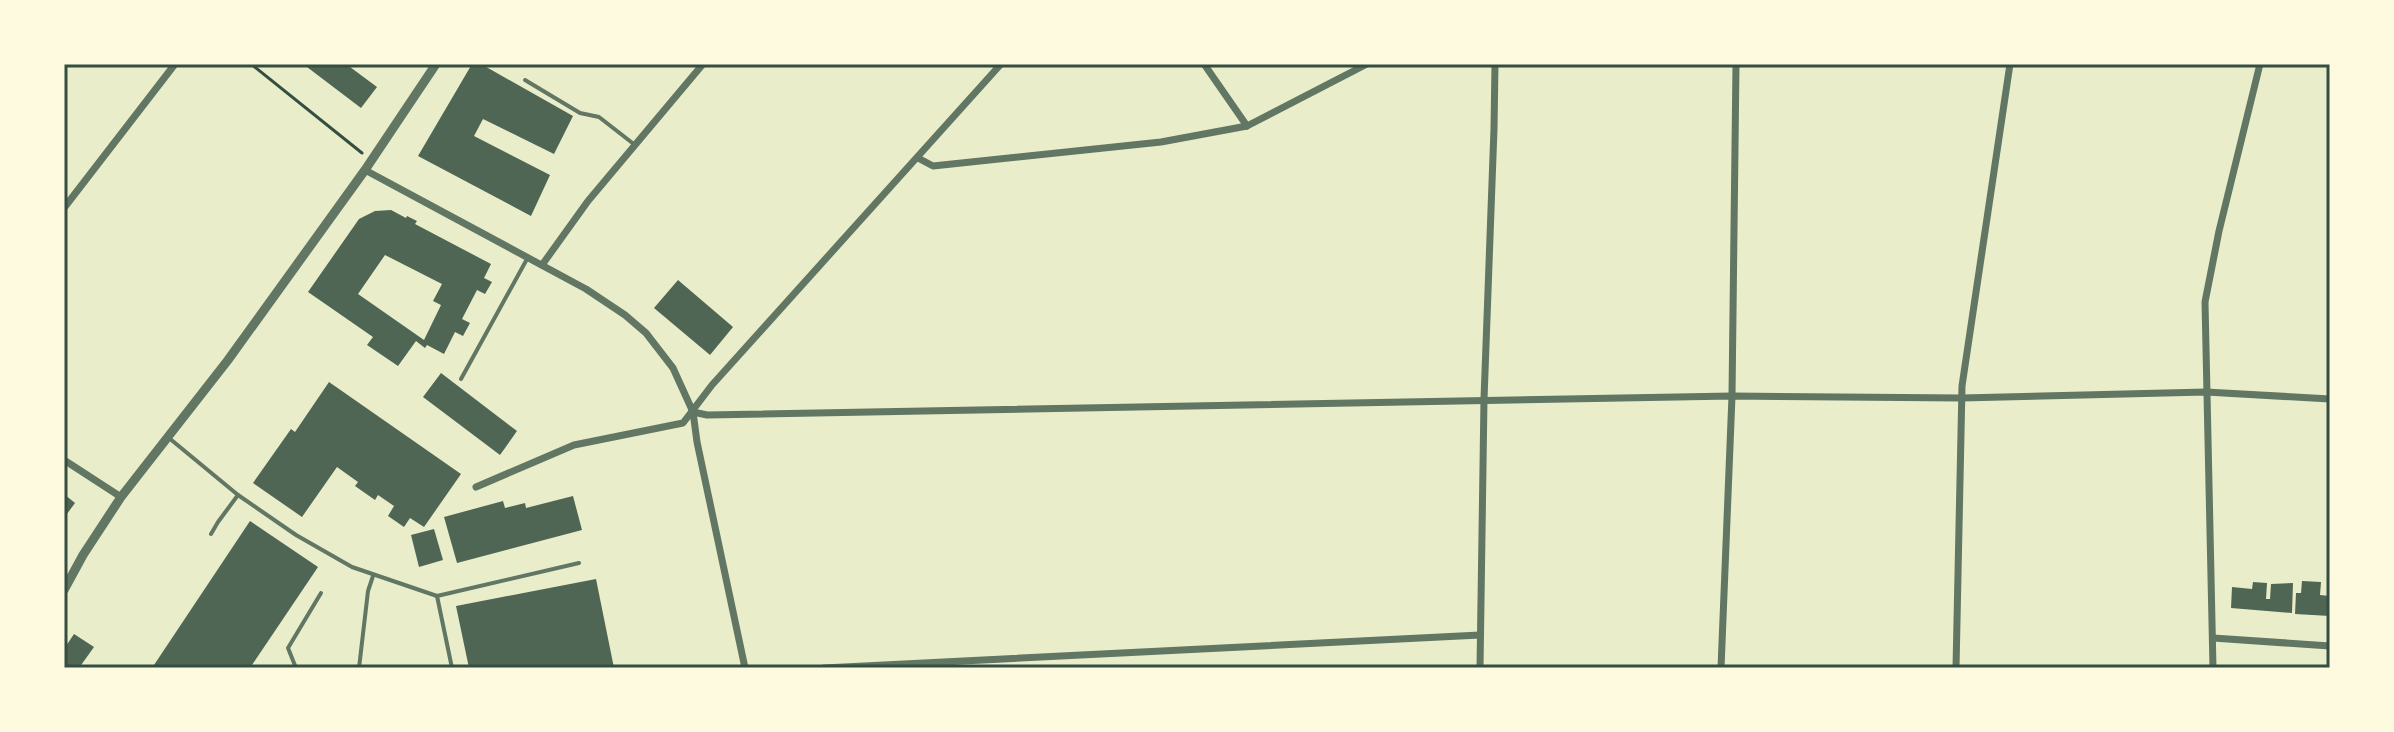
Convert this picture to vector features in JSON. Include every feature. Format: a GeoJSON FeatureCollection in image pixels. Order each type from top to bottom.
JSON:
{"type":"FeatureCollection","features":[{"type":"Feature","properties":{"kind":"street"},"geometry":{"type":"LineString","coordinates":[[64,208],[175,64]]}},
{"type":"Feature","properties":{"kind":"street"},"geometry":{"type":"LineString","coordinates":[[64,590],[121,497],[228,360],[365,170],[436,64]]}},
{"type":"Feature","properties":{"kind":"street"},"geometry":{"type":"LineString","coordinates":[[542,265],[588,201],[703,64]]}},
{"type":"Feature","properties":{"kind":"street"},"geometry":{"type":"LineString","coordinates":[[476,487],[574,445],[683,423],[712,385],[1001,64]]}},
{"type":"Feature","properties":{"kind":"street"},"geometry":{"type":"LineString","coordinates":[[1204,64],[1247,126]]}},
{"type":"Feature","properties":{"kind":"street"},"geometry":{"type":"LineString","coordinates":[[918,158],[933,166],[948,165],[1161,142],[1247,126],[1367,64]]}},
{"type":"Feature","properties":{"kind":"street"},"geometry":{"type":"LineString","coordinates":[[1480,668],[1484,399],[1495,64]]}},
{"type":"Feature","properties":{"kind":"street"},"geometry":{"type":"LineString","coordinates":[[1721,668],[1732,396],[1736,64]]}},
{"type":"Feature","properties":{"kind":"street"},"geometry":{"type":"LineString","coordinates":[[1956,668],[1962,398],[1973,303],[2010,64]]}},
{"type":"Feature","properties":{"kind":"street"},"geometry":{"type":"LineString","coordinates":[[2213,668],[2205,302],[2260,64]]}},
{"type":"Feature","properties":{"kind":"street"},"geometry":{"type":"LineString","coordinates":[[365,170],[602,298],[646,333],[673,368],[693,412],[745,668]]}},
{"type":"Feature","properties":{"kind":"street"},"geometry":{"type":"LineString","coordinates":[[693,412],[707,415],[1484,399],[1732,396],[1962,398],[2206,392],[2330,399]]}},
{"type":"Feature","properties":{"kind":"street"},"geometry":{"type":"LineString","coordinates":[[64,460],[121,497]]}},
{"type":"Feature","properties":{"kind":"street"},"geometry":{"type":"LineString","coordinates":[[824,668],[1480,635]]}},
{"type":"Feature","properties":{"kind":"street"},"geometry":{"type":"LineString","coordinates":[[2213,638],[2330,646]]}},
{"type":"Feature","properties":{"kind":"lane"},"geometry":{"type":"LineString","coordinates":[[525,80],[580,113],[599,117],[635,145]]}},
{"type":"Feature","properties":{"kind":"lane"},"geometry":{"type":"LineString","coordinates":[[461,379],[528,257]]}},
{"type":"Feature","properties":{"kind":"lane"},"geometry":{"type":"LineString","coordinates":[[167,437],[238,495],[296,535],[352,567],[437,596],[579,563]]}},
{"type":"Feature","properties":{"kind":"lane"},"geometry":{"type":"LineString","coordinates":[[211,534],[238,495]]}},
{"type":"Feature","properties":{"kind":"lane"},"geometry":{"type":"LineString","coordinates":[[359,668],[368,591],[373,575]]}},
{"type":"Feature","properties":{"kind":"lane"},"geometry":{"type":"LineString","coordinates":[[296,668],[288,648],[321,593]]}},
{"type":"Feature","properties":{"kind":"lane"},"geometry":{"type":"LineString","coordinates":[[437,596],[452,668]]}},
{"type":"Feature","properties":{"kind":"path"},"geometry":{"type":"LineString","coordinates":[[251,64],[371,160]]}},
{"type":"Feature","properties":{"kind":"building"},"geometry":{"type":"Polygon","coordinates":[[[303,64],[346,64],[377,87],[361,108],[303,64]]]}},
{"type":"Feature","properties":{"kind":"building"},"geometry":{"type":"Polygon","coordinates":[[[472,64],[481,64],[573,116],[554,154],[483,119],[474,136],[550,175],[531,216],[418,156],[472,64]]]}},
{"type":"Feature","properties":{"kind":"building"},"geometry":{"type":"Polygon","coordinates":[[[391,210],[407,216],[417,221],[415,224],[491,264],[484,278],[492,282],[485,294],[477,290],[462,319],[470,323],[463,336],[455,332],[444,354],[427,345],[425,348],[416,341],[398,366],[367,345],[373,337],[308,292],[359,219],[375,211],[391,210]],[[385,255],[358,294],[424,340],[441,305],[433,301],[442,284],[385,255]]]}},
{"type":"Feature","properties":{"kind":"building"},"geometry":{"type":"Polygon","coordinates":[[[678,280],[733,327],[710,355],[654,308],[678,280]]]}},
{"type":"Feature","properties":{"kind":"building"},"geometry":{"type":"Polygon","coordinates":[[[441,373],[517,431],[500,455],[423,397],[441,373]]]}},
{"type":"Feature","properties":{"kind":"building"},"geometry":{"type":"Polygon","coordinates":[[[329,382],[461,474],[424,527],[410,518],[404,527],[388,516],[394,506],[378,495],[375,500],[355,486],[358,482],[337,467],[302,517],[253,483],[291,429],[295,432],[329,382]]]}},
{"type":"Feature","properties":{"kind":"building"},"geometry":{"type":"Polygon","coordinates":[[[64,494],[75,503],[64,518],[64,494]]]}},
{"type":"Feature","properties":{"kind":"building"},"geometry":{"type":"Polygon","coordinates":[[[573,496],[582,530],[457,563],[444,517],[503,501],[505,508],[525,503],[526,508],[573,496]]]}},
{"type":"Feature","properties":{"kind":"building"},"geometry":{"type":"Polygon","coordinates":[[[250,521],[318,567],[250,668],[152,668],[250,521]]]}},
{"type":"Feature","properties":{"kind":"building"},"geometry":{"type":"Polygon","coordinates":[[[434,529],[443,560],[419,567],[411,535],[434,529]]]}},
{"type":"Feature","properties":{"kind":"building"},"geometry":{"type":"Polygon","coordinates":[[[596,579],[614,668],[469,668],[456,606],[596,579]]]}},
{"type":"Feature","properties":{"kind":"building"},"geometry":{"type":"Polygon","coordinates":[[[2302,581],[2321,582],[2320,595],[2330,596],[2330,616],[2295,614],[2296,593],[2301,593],[2302,581]]]}},
{"type":"Feature","properties":{"kind":"building"},"geometry":{"type":"Polygon","coordinates":[[[2253,582],[2267,583],[2266,599],[2270,599],[2271,584],[2293,583],[2292,613],[2231,608],[2232,587],[2252,589],[2253,582]]]}},
{"type":"Feature","properties":{"kind":"building"},"geometry":{"type":"Polygon","coordinates":[[[74,634],[94,647],[79,668],[64,668],[64,649],[74,634]]]}}]}
